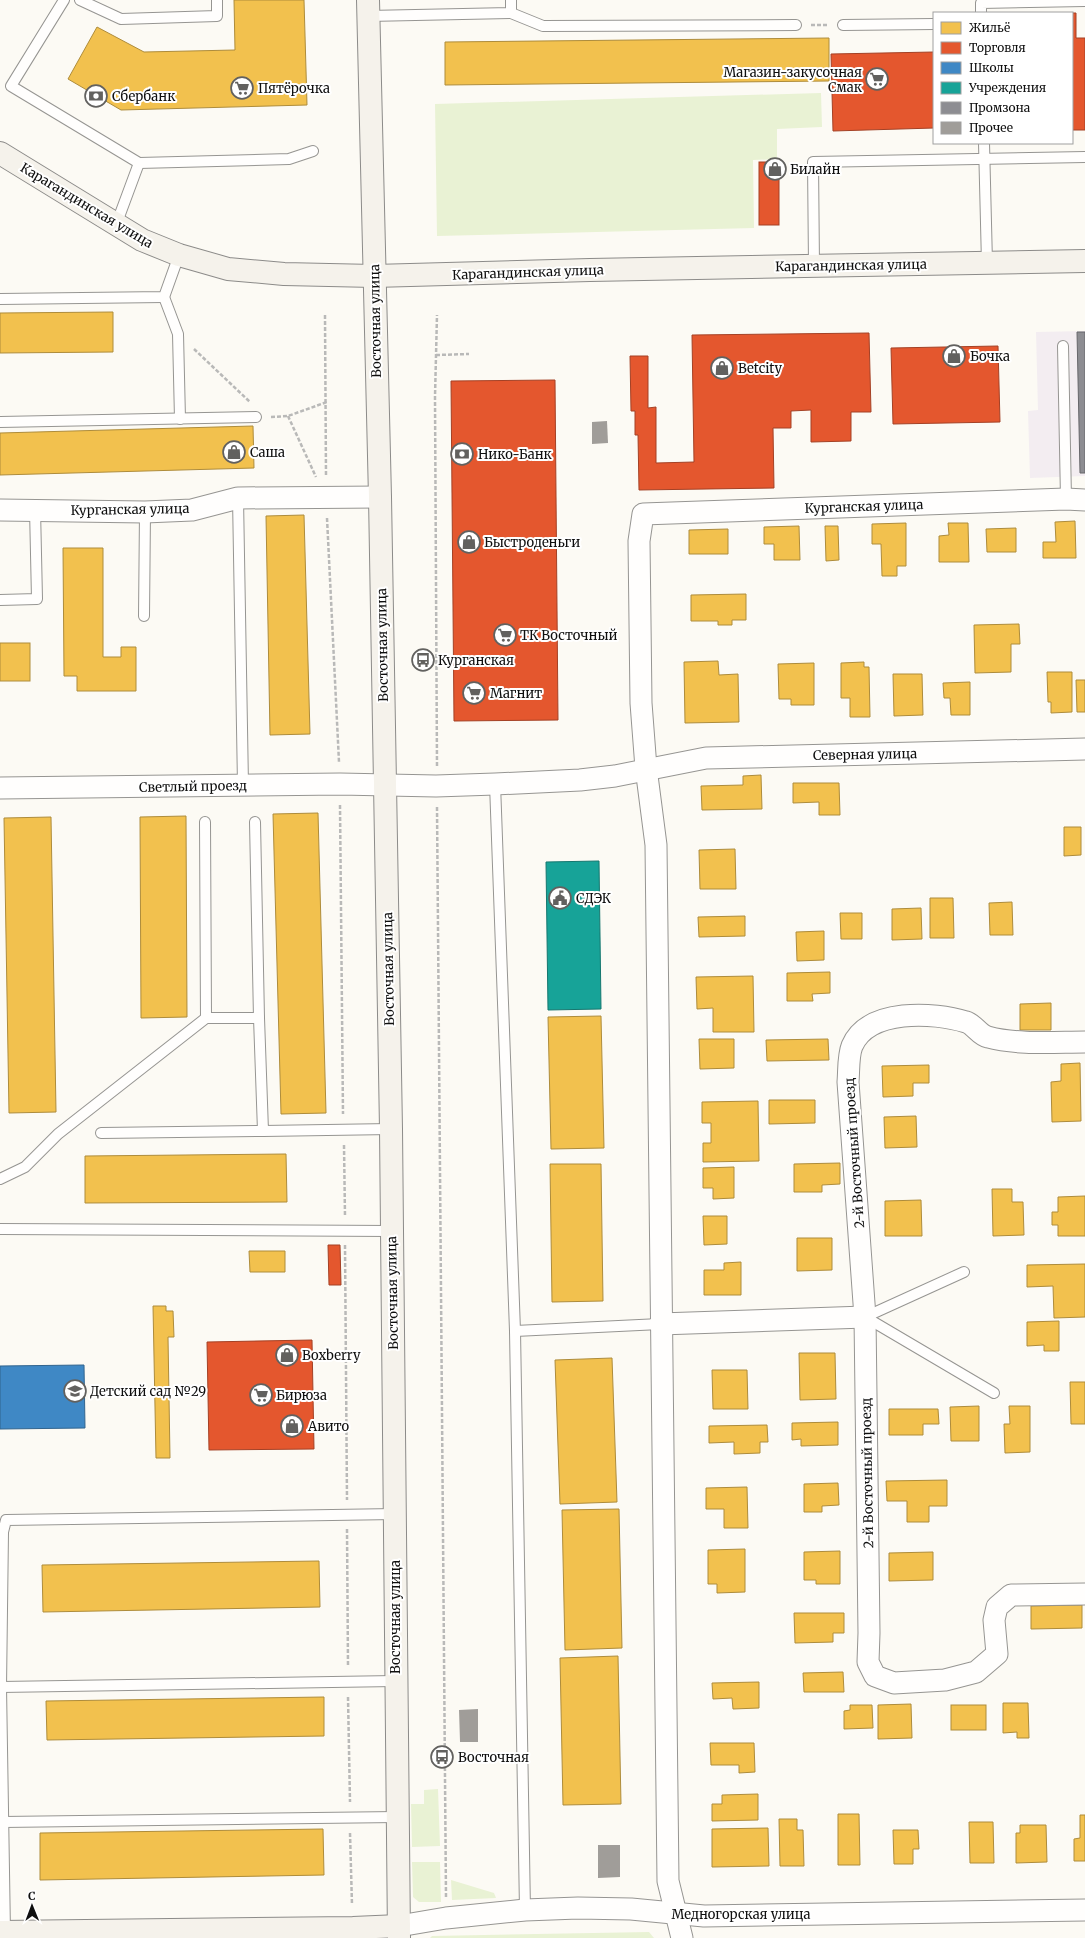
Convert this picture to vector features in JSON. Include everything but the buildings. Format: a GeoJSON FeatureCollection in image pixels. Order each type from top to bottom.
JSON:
{"type":"FeatureCollection","features":[{"type":"Feature","properties":{"kind":"main road","name":"Восточная улица"},"geometry":{"type":"LineString","coordinates":[[368,8],[380,497],[391,1129],[399,1932]]}},
{"type":"Feature","properties":{"kind":"main road","name":"Карагандинская улица"},"geometry":{"type":"LineString","coordinates":[[0,153],[142,240],[179,255],[228,269],[284,274],[374,276],[814,265],[1085,261]]}},
{"type":"Feature","properties":{"kind":"main road"},"geometry":{"type":"LineString","coordinates":[[2,1932],[145,1934],[353,1928],[399,1932]]}},
{"type":"Feature","properties":{"kind":"street","name":"Курганская улица"},"geometry":{"type":"LineString","coordinates":[[0,510],[35,509],[145,512],[192,510],[238,498],[380,497]]}},
{"type":"Feature","properties":{"kind":"street","name":"Курганская улица"},"geometry":{"type":"LineString","coordinates":[[646,768],[641,688],[639,541],[643,514],[1075,500]]}},
{"type":"Feature","properties":{"kind":"street","name":"Северная улица"},"geometry":{"type":"LineString","coordinates":[[495,784],[580,780],[615,776],[646,768],[706,758],[1085,750]]}},
{"type":"Feature","properties":{"kind":"street"},"geometry":{"type":"LineString","coordinates":[[646,768],[656,845],[660,1324],[668,1881],[682,1938]]}},
{"type":"Feature","properties":{"kind":"street","name":"Светлый проезд"},"geometry":{"type":"LineString","coordinates":[[0,788],[340,784],[436,786],[495,784]]}},
{"type":"Feature","properties":{"kind":"street","name":"2-й Восточный проезд"},"geometry":{"type":"LineString","coordinates":[[1085,1042],[1005,1040],[986,1036],[967,1022],[929,1015],[888,1017],[865,1029],[852,1046],[848,1082],[866,1317],[868,1662],[876,1676],[894,1683],[945,1680],[976,1672],[997,1654],[994,1620],[997,1607],[1011,1595],[1085,1594]]}},
{"type":"Feature","properties":{"kind":"street"},"geometry":{"type":"LineString","coordinates":[[660,1324],[866,1317]]}},
{"type":"Feature","properties":{"kind":"street","name":"Медногорская улица"},"geometry":{"type":"LineString","coordinates":[[399,1932],[446,1918],[525,1910],[578,1908],[631,1909],[677,1915],[704,1916],[1085,1910]]}},
{"type":"Feature","properties":{"kind":"lane"},"geometry":{"type":"LineString","coordinates":[[64,0],[12,86],[139,163],[289,159],[313,151]]}},
{"type":"Feature","properties":{"kind":"lane"},"geometry":{"type":"LineString","coordinates":[[80,0],[122,18],[217,16],[217,0]]}},
{"type":"Feature","properties":{"kind":"lane"},"geometry":{"type":"LineString","coordinates":[[511,0],[511,13]]}},
{"type":"Feature","properties":{"kind":"lane"},"geometry":{"type":"LineString","coordinates":[[982,12],[981,3],[1085,1]]}},
{"type":"Feature","properties":{"kind":"lane"},"geometry":{"type":"LineString","coordinates":[[368,8],[511,13],[543,26],[796,25]]}},
{"type":"Feature","properties":{"kind":"lane"},"geometry":{"type":"LineString","coordinates":[[843,25],[933,24]]}},
{"type":"Feature","properties":{"kind":"lane"},"geometry":{"type":"LineString","coordinates":[[984,144],[987,263]]}},
{"type":"Feature","properties":{"kind":"lane"},"geometry":{"type":"LineString","coordinates":[[814,265],[813,162],[1085,157]]}},
{"type":"Feature","properties":{"kind":"lane"},"geometry":{"type":"LineString","coordinates":[[116,225],[139,163]]}},
{"type":"Feature","properties":{"kind":"lane"},"geometry":{"type":"LineString","coordinates":[[179,255],[164,297],[178,334],[180,418]]}},
{"type":"Feature","properties":{"kind":"lane"},"geometry":{"type":"LineString","coordinates":[[0,299],[164,297]]}},
{"type":"Feature","properties":{"kind":"lane"},"geometry":{"type":"LineString","coordinates":[[1063,346],[1075,500]]}},
{"type":"Feature","properties":{"kind":"lane"},"geometry":{"type":"LineString","coordinates":[[0,422],[256,417]]}},
{"type":"Feature","properties":{"kind":"lane"},"geometry":{"type":"LineString","coordinates":[[238,498],[243,785]]}},
{"type":"Feature","properties":{"kind":"lane"},"geometry":{"type":"LineString","coordinates":[[0,600],[37,599],[35,509]]}},
{"type":"Feature","properties":{"kind":"lane"},"geometry":{"type":"LineString","coordinates":[[144,616],[145,512]]}},
{"type":"Feature","properties":{"kind":"lane"},"geometry":{"type":"LineString","coordinates":[[495,784],[515,1331],[525,1910]]}},
{"type":"Feature","properties":{"kind":"lane"},"geometry":{"type":"LineString","coordinates":[[205,822],[206,1018]]}},
{"type":"Feature","properties":{"kind":"lane"},"geometry":{"type":"LineString","coordinates":[[255,822],[263,1131]]}},
{"type":"Feature","properties":{"kind":"lane"},"geometry":{"type":"LineString","coordinates":[[0,1179],[25,1166],[58,1134],[206,1018],[259,1018]]}},
{"type":"Feature","properties":{"kind":"lane"},"geometry":{"type":"LineString","coordinates":[[101,1133],[391,1129]]}},
{"type":"Feature","properties":{"kind":"lane"},"geometry":{"type":"LineString","coordinates":[[0,1229],[391,1231]]}},
{"type":"Feature","properties":{"kind":"lane"},"geometry":{"type":"LineString","coordinates":[[866,1317],[964,1272]]}},
{"type":"Feature","properties":{"kind":"lane"},"geometry":{"type":"LineString","coordinates":[[866,1317],[994,1393]]}},
{"type":"Feature","properties":{"kind":"lane"},"geometry":{"type":"LineString","coordinates":[[515,1331],[660,1324]]}},
{"type":"Feature","properties":{"kind":"lane"},"geometry":{"type":"LineString","coordinates":[[2,1932],[3,1822],[1,1687],[3,1520],[395,1514]]}},
{"type":"Feature","properties":{"kind":"lane"},"geometry":{"type":"LineString","coordinates":[[1,1687],[396,1681]]}},
{"type":"Feature","properties":{"kind":"lane"},"geometry":{"type":"LineString","coordinates":[[3,1822],[397,1817]]}},
{"type":"Feature","properties":{"kind":"path"},"geometry":{"type":"LineString","coordinates":[[796,25],[843,25]]}},
{"type":"Feature","properties":{"kind":"path"},"geometry":{"type":"LineString","coordinates":[[325,315],[327,402],[326,498],[340,784],[346,1230],[345,1448],[352,1905]]}},
{"type":"Feature","properties":{"kind":"path"},"geometry":{"type":"LineString","coordinates":[[437,315],[436,786],[446,1918]]}},
{"type":"Feature","properties":{"kind":"path"},"geometry":{"type":"LineString","coordinates":[[178,334],[266,417]]}},
{"type":"Feature","properties":{"kind":"path"},"geometry":{"type":"LineString","coordinates":[[436,355],[469,354]]}},
{"type":"Feature","properties":{"kind":"path"},"geometry":{"type":"LineString","coordinates":[[256,417],[288,416],[327,402]]}},
{"type":"Feature","properties":{"kind":"path"},"geometry":{"type":"LineString","coordinates":[[288,416],[326,498]]}},
{"type":"Feature","properties":{"kind":"shaded area"},"geometry":{"type":"Polygon","coordinates":[[[1085,331],[1085,476],[1030,478],[1028,411],[1038,410],[1036,332],[1085,331]]]}},
{"type":"Feature","properties":{"kind":"green space"},"geometry":{"type":"Polygon","coordinates":[[[821,93],[822,127],[777,129],[777,159],[753,160],[754,228],[437,236],[435,104],[821,93]]]}},
{"type":"Feature","properties":{"kind":"green space"},"geometry":{"type":"Polygon","coordinates":[[[438,1789],[440,1846],[412,1847],[411,1804],[424,1804],[424,1790],[438,1789]]]}},
{"type":"Feature","properties":{"kind":"green space"},"geometry":{"type":"Polygon","coordinates":[[[412,1862],[440,1862],[441,1902],[419,1902],[413,1897],[412,1862]]]}},
{"type":"Feature","properties":{"kind":"green space"},"geometry":{"type":"Polygon","coordinates":[[[451,1880],[494,1893],[496,1898],[452,1900],[451,1880]]]}},
{"type":"Feature","properties":{"kind":"green space"},"geometry":{"type":"Polygon","coordinates":[[[649,1932],[654,1938],[430,1938],[432,1936],[649,1932]]]}},
{"type":"Feature","properties":{"kind":"place","name":"Магазин-закусочная Смак"},"geometry":{"type":"Point","coordinates":[877,79]}},
{"type":"Feature","properties":{"kind":"place","name":"Пятёрочка"},"geometry":{"type":"Point","coordinates":[242,88]}},
{"type":"Feature","properties":{"kind":"place","name":"Сбербанк"},"geometry":{"type":"Point","coordinates":[96,96]}},
{"type":"Feature","properties":{"kind":"place","name":"Билайн"},"geometry":{"type":"Point","coordinates":[775,169]}},
{"type":"Feature","properties":{"kind":"place","name":"Бочка"},"geometry":{"type":"Point","coordinates":[954,356]}},
{"type":"Feature","properties":{"kind":"place","name":"Betcity"},"geometry":{"type":"Point","coordinates":[722,368]}},
{"type":"Feature","properties":{"kind":"place","name":"Саша"},"geometry":{"type":"Point","coordinates":[234,452]}},
{"type":"Feature","properties":{"kind":"place","name":"Нико-Банк"},"geometry":{"type":"Point","coordinates":[462,454]}},
{"type":"Feature","properties":{"kind":"place","name":"Быстроденьги"},"geometry":{"type":"Point","coordinates":[469,542]}},
{"type":"Feature","properties":{"kind":"place","name":"ТК Восточный"},"geometry":{"type":"Point","coordinates":[505,635]}},
{"type":"Feature","properties":{"kind":"place","name":"Курганская"},"geometry":{"type":"Point","coordinates":[423,660]}},
{"type":"Feature","properties":{"kind":"place","name":"Магнит"},"geometry":{"type":"Point","coordinates":[474,693]}},
{"type":"Feature","properties":{"kind":"place","name":"СДЭК"},"geometry":{"type":"Point","coordinates":[560,898]}},
{"type":"Feature","properties":{"kind":"place","name":"Boxberry"},"geometry":{"type":"Point","coordinates":[287,1355]}},
{"type":"Feature","properties":{"kind":"place","name":"Детский сад №29"},"geometry":{"type":"Point","coordinates":[75,1391]}},
{"type":"Feature","properties":{"kind":"place","name":"Бирюза"},"geometry":{"type":"Point","coordinates":[261,1395]}},
{"type":"Feature","properties":{"kind":"place","name":"Авито"},"geometry":{"type":"Point","coordinates":[292,1426]}},
{"type":"Feature","properties":{"kind":"place","name":"Восточная"},"geometry":{"type":"Point","coordinates":[442,1757]}}]}
